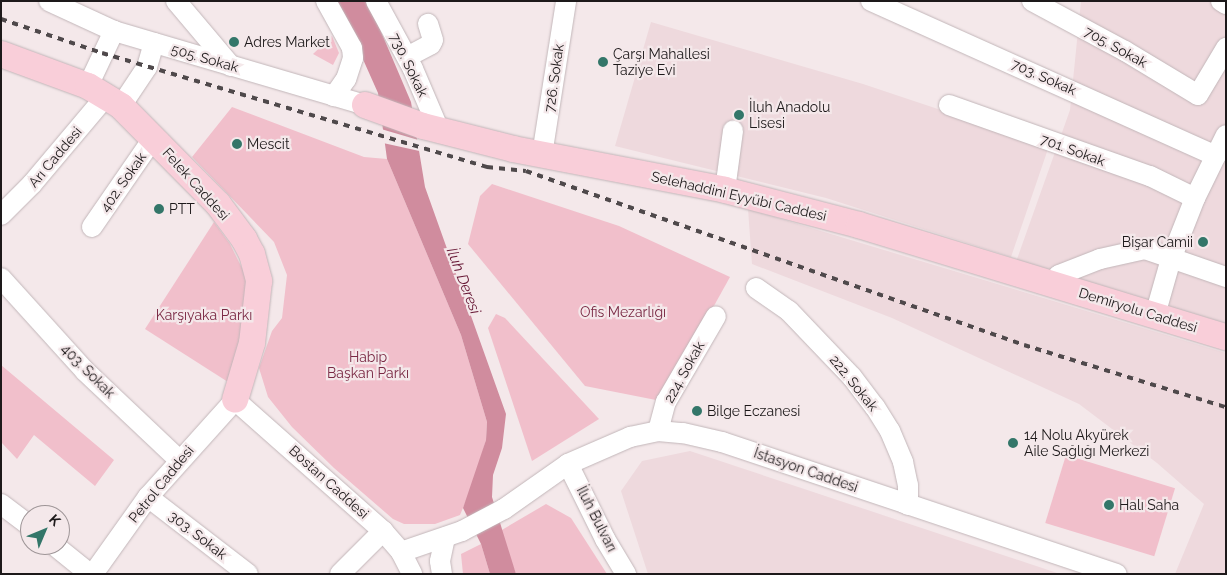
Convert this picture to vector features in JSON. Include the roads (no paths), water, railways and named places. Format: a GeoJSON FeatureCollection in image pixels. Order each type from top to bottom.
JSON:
{"type":"FeatureCollection","features":[{"type":"Feature","properties":{"kind":"main road","name":"Felek Caddesi"},"geometry":{"type":"LineString","coordinates":[[1,54],[105,96],[154,137],[218,204],[244,239],[256,264],[259,281],[252,343],[235,400]]}},
{"type":"Feature","properties":{"kind":"main road","name":"Selehaddini Eyyübi Caddesi"},"geometry":{"type":"LineString","coordinates":[[365,106],[431,128],[542,155],[726,190],[859,225],[1051,283]]}},
{"type":"Feature","properties":{"kind":"main road","name":"Demiryolu Caddesi"},"geometry":{"type":"LineString","coordinates":[[1051,283],[1226,337]]}},
{"type":"Feature","properties":{"kind":"street","name":"505. Sokak"},"geometry":{"type":"LineString","coordinates":[[48,1],[114,31],[365,106]]}},
{"type":"Feature","properties":{"kind":"street"},"geometry":{"type":"LineString","coordinates":[[176,1],[231,66]]}},
{"type":"Feature","properties":{"kind":"street"},"geometry":{"type":"LineString","coordinates":[[326,1],[352,48],[353,58],[346,79],[334,96]]}},
{"type":"Feature","properties":{"kind":"street","name":"730. Sokak"},"geometry":{"type":"LineString","coordinates":[[376,1],[407,57],[431,128]]}},
{"type":"Feature","properties":{"kind":"street","name":"726. Sokak"},"geometry":{"type":"LineString","coordinates":[[542,155],[566,1]]}},
{"type":"Feature","properties":{"kind":"street","name":"703. Sokak"},"geometry":{"type":"LineString","coordinates":[[871,1],[923,22],[1217,164]]}},
{"type":"Feature","properties":{"kind":"street","name":"705. Sokak"},"geometry":{"type":"LineString","coordinates":[[1032,1],[1125,51],[1198,95],[1226,48]]}},
{"type":"Feature","properties":{"kind":"street"},"geometry":{"type":"LineString","coordinates":[[1221,1],[1226,4]]}},
{"type":"Feature","properties":{"kind":"street"},"geometry":{"type":"LineString","coordinates":[[407,57],[431,44],[434,40],[428,24]]}},
{"type":"Feature","properties":{"kind":"street"},"geometry":{"type":"LineString","coordinates":[[105,96],[114,31]]}},
{"type":"Feature","properties":{"kind":"street"},"geometry":{"type":"LineString","coordinates":[[105,96],[147,67],[154,43]]}},
{"type":"Feature","properties":{"kind":"street","name":"Arı Caddesi"},"geometry":{"type":"LineString","coordinates":[[1,215],[32,184],[105,96]]}},
{"type":"Feature","properties":{"kind":"street","name":"701. Sokak"},"geometry":{"type":"LineString","coordinates":[[950,105],[1150,176],[1195,198]]}},
{"type":"Feature","properties":{"kind":"street"},"geometry":{"type":"LineString","coordinates":[[726,190],[733,132]]}},
{"type":"Feature","properties":{"kind":"street"},"geometry":{"type":"LineString","coordinates":[[1155,315],[1171,259],[1195,198],[1217,164],[1226,135]]}},
{"type":"Feature","properties":{"kind":"street","name":"402. Sokak"},"geometry":{"type":"LineString","coordinates":[[92,227],[154,137]]}},
{"type":"Feature","properties":{"kind":"street"},"geometry":{"type":"LineString","coordinates":[[1051,283],[1059,275],[1100,259],[1145,249],[1226,277]]}},
{"type":"Feature","properties":{"kind":"street","name":"403. Sokak"},"geometry":{"type":"LineString","coordinates":[[1,278],[85,371],[179,460]]}},
{"type":"Feature","properties":{"kind":"street","name":"222. Sokak"},"geometry":{"type":"LineString","coordinates":[[756,288],[803,325],[852,378],[875,407],[890,431],[903,462],[908,504]]}},
{"type":"Feature","properties":{"kind":"street","name":"224. Sokak"},"geometry":{"type":"LineString","coordinates":[[658,431],[666,402],[716,316]]}},
{"type":"Feature","properties":{"kind":"street","name":"Petrol Caddesi"},"geometry":{"type":"LineString","coordinates":[[91,574],[148,497],[179,460],[235,400]]}},
{"type":"Feature","properties":{"kind":"street","name":"Bostan Caddesi"},"geometry":{"type":"LineString","coordinates":[[235,400],[383,531],[401,552],[412,574]]}},
{"type":"Feature","properties":{"kind":"street","name":"İstasyon Caddesi"},"geometry":{"type":"LineString","coordinates":[[401,552],[454,535],[504,509],[568,464],[630,437],[658,431],[683,433],[722,442],[1117,574]]}},
{"type":"Feature","properties":{"kind":"street","name":"İluh Bulvarı"},"geometry":{"type":"LineString","coordinates":[[568,464],[605,539],[626,574]]}},
{"type":"Feature","properties":{"kind":"street","name":"303. Sokak"},"geometry":{"type":"LineString","coordinates":[[148,497],[248,574]]}},
{"type":"Feature","properties":{"kind":"street"},"geometry":{"type":"LineString","coordinates":[[1,504],[20,518]]}},
{"type":"Feature","properties":{"kind":"street"},"geometry":{"type":"LineString","coordinates":[[340,574],[383,531]]}},
{"type":"Feature","properties":{"kind":"street"},"geometry":{"type":"LineString","coordinates":[[442,574],[440,562],[454,535]]}},
{"type":"Feature","properties":{"kind":"street"},"geometry":{"type":"LineString","coordinates":[[67,555],[91,574]]}},
{"type":"Feature","properties":{"kind":"railway"},"geometry":{"type":"LineString","coordinates":[[1,19],[102,53],[487,167],[526,171],[1024,345],[1226,407]]}},
{"type":"Feature","properties":{"kind":"place","name":"Adres Market"},"geometry":{"type":"Point","coordinates":[234,42]}},
{"type":"Feature","properties":{"kind":"place","name":"Çarşı Mahallesi Taziye Evi"},"geometry":{"type":"Point","coordinates":[603,62]}},
{"type":"Feature","properties":{"kind":"place","name":"İluh Anadolu Lisesi"},"geometry":{"type":"Point","coordinates":[739,115]}},
{"type":"Feature","properties":{"kind":"place","name":"Mescit"},"geometry":{"type":"Point","coordinates":[237,144]}},
{"type":"Feature","properties":{"kind":"place","name":"PTT"},"geometry":{"type":"Point","coordinates":[159,209]}},
{"type":"Feature","properties":{"kind":"place","name":"Bişar Camii"},"geometry":{"type":"Point","coordinates":[1203,242]}},
{"type":"Feature","properties":{"kind":"place","name":"Bilge Eczanesi"},"geometry":{"type":"Point","coordinates":[697,411]}},
{"type":"Feature","properties":{"kind":"place","name":"14 Nolu Akyürek Aile Sağlığı Merkezi"},"geometry":{"type":"Point","coordinates":[1013,443]}},
{"type":"Feature","properties":{"kind":"place","name":"Halı Saha"},"geometry":{"type":"Point","coordinates":[1109,505]}},
{"type":"Feature","properties":{"kind":"water label","name":"İluh Deresi"},"geometry":{"type":"Point","coordinates":[463,281]}},
{"type":"Feature","properties":{"kind":"park label","name":"Ofis Mezarlığı"},"geometry":{"type":"Point","coordinates":[623,312]}},
{"type":"Feature","properties":{"kind":"park label","name":"Karşıyaka Parkı"},"geometry":{"type":"Point","coordinates":[204,315]}},
{"type":"Feature","properties":{"kind":"park label","name":"Habip Başkan Parkı"},"geometry":{"type":"Point","coordinates":[368,366]}}]}
